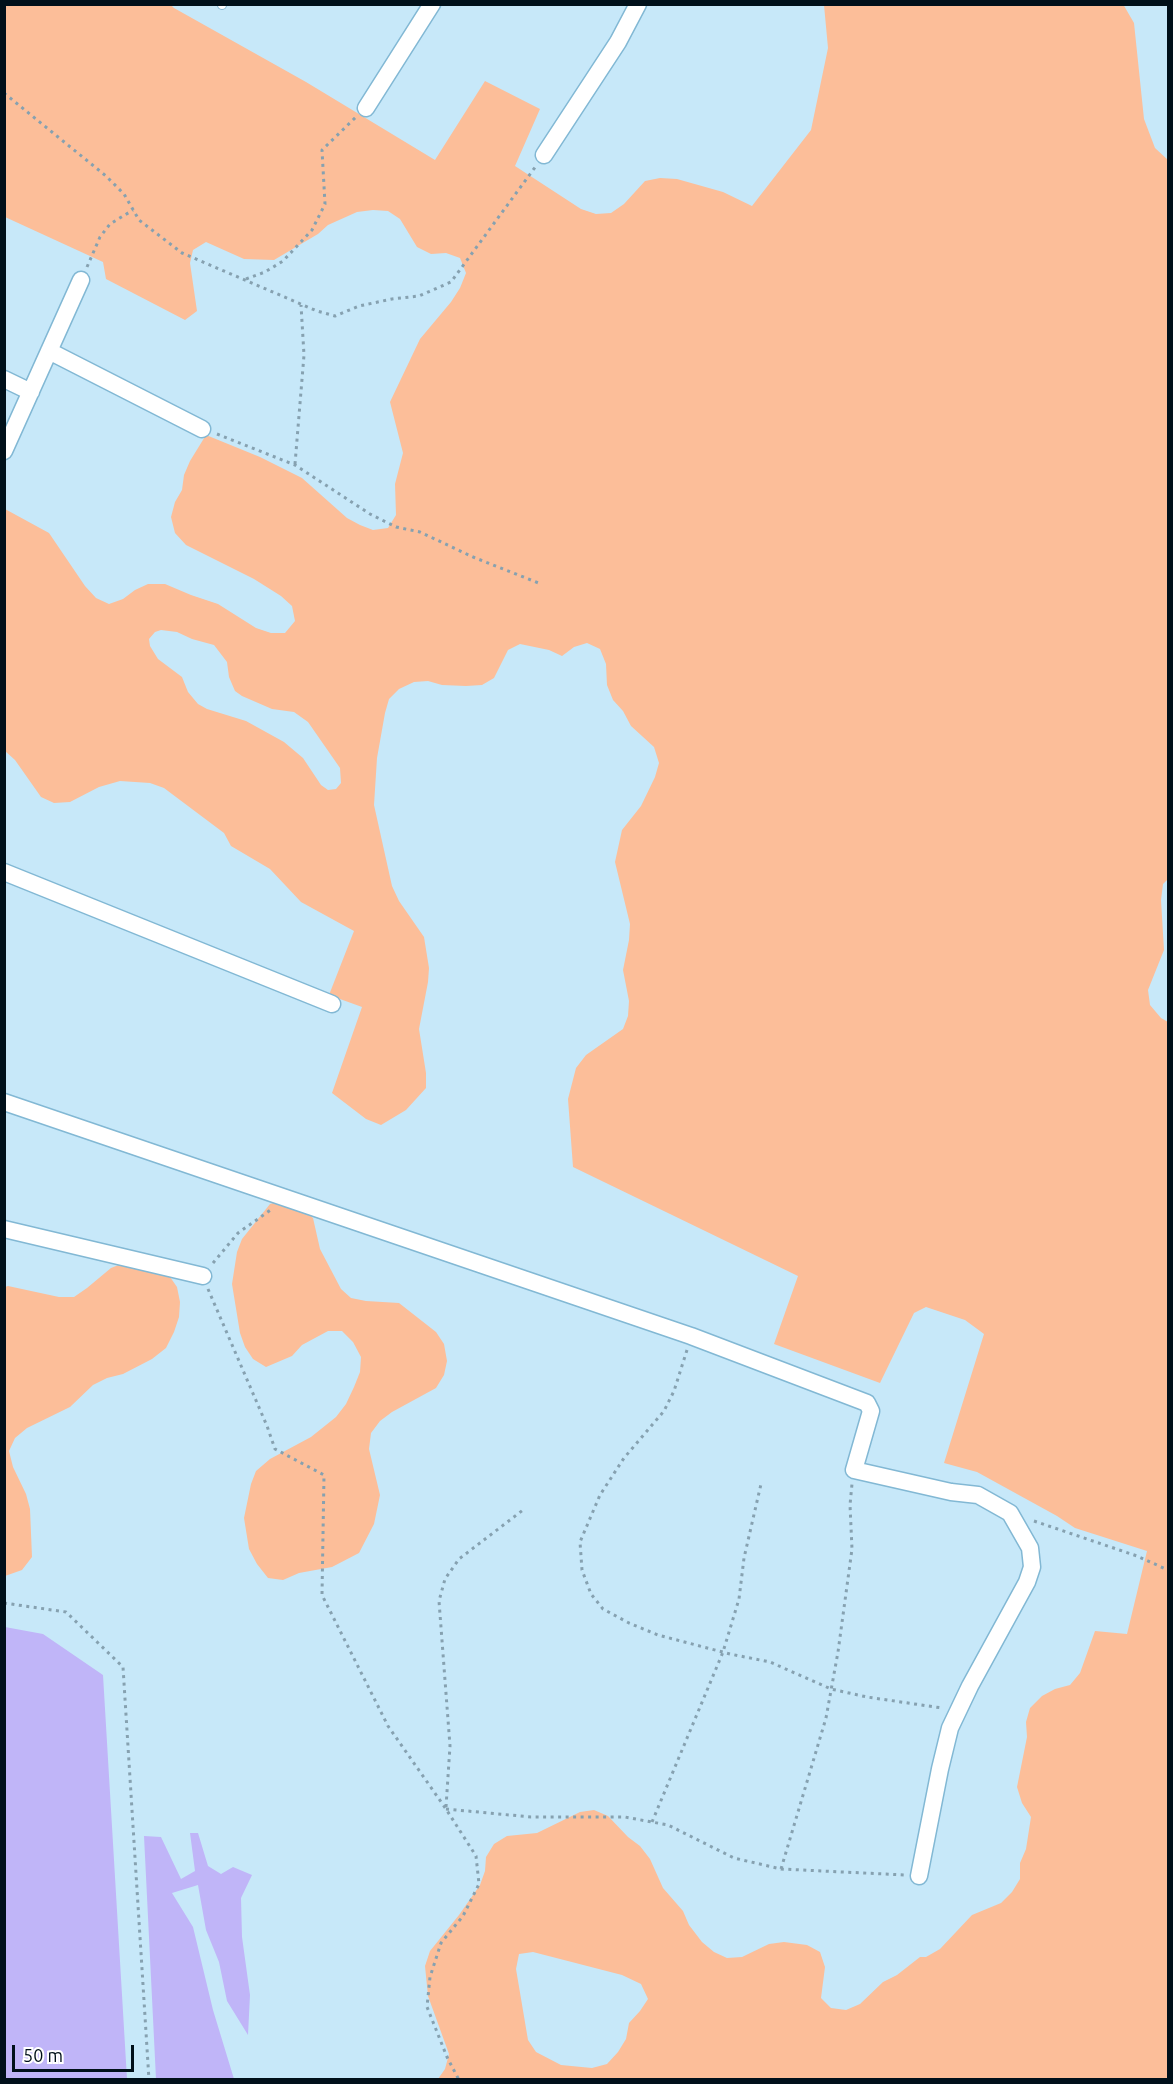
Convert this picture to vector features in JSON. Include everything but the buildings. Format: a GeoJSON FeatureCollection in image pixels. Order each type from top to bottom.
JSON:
{"type":"FeatureCollection","features":[{"type":"Feature","properties":{"kind":"street"},"geometry":{"type":"LineString","coordinates":[[366,108],[432,4]]}},
{"type":"Feature","properties":{"kind":"street"},"geometry":{"type":"LineString","coordinates":[[544,155],[618,42],[638,4]]}},
{"type":"Feature","properties":{"kind":"street"},"geometry":{"type":"LineString","coordinates":[[4,450],[81,280]]}},
{"type":"Feature","properties":{"kind":"street"},"geometry":{"type":"LineString","coordinates":[[49,351],[202,429]]}},
{"type":"Feature","properties":{"kind":"street"},"geometry":{"type":"LineString","coordinates":[[4,379],[31,392]]}},
{"type":"Feature","properties":{"kind":"street"},"geometry":{"type":"LineString","coordinates":[[4,872],[332,1004]]}},
{"type":"Feature","properties":{"kind":"street"},"geometry":{"type":"LineString","coordinates":[[4,1102],[691,1336],[867,1403],[871,1411],[854,1470],[951,1492],[978,1494],[1010,1513],[1030,1548],[1032,1567],[1027,1582],[970,1686],[950,1728],[919,1876]]}},
{"type":"Feature","properties":{"kind":"street"},"geometry":{"type":"LineString","coordinates":[[4,1229],[203,1276]]}},
{"type":"Feature","properties":{"kind":"path"},"geometry":{"type":"LineString","coordinates":[[4,93],[106,176],[124,194],[139,220],[182,253],[301,304],[335,315],[359,306],[419,296],[451,282],[544,155]]}},
{"type":"Feature","properties":{"kind":"path"},"geometry":{"type":"LineString","coordinates":[[246,279],[265,272],[283,261],[312,230],[325,204],[322,150],[366,108]]}},
{"type":"Feature","properties":{"kind":"path"},"geometry":{"type":"LineString","coordinates":[[81,280],[100,237],[110,224],[133,210]]}},
{"type":"Feature","properties":{"kind":"path"},"geometry":{"type":"LineString","coordinates":[[295,465],[304,356],[301,304]]}},
{"type":"Feature","properties":{"kind":"path"},"geometry":{"type":"LineString","coordinates":[[202,429],[295,465],[370,514],[396,527],[420,532],[473,557],[541,584]]}},
{"type":"Feature","properties":{"kind":"path"},"geometry":{"type":"LineString","coordinates":[[285,1199],[238,1233],[203,1276],[267,1426],[274,1449],[324,1475],[322,1595],[387,1726],[476,1856],[479,1884],[463,1917],[441,1943],[429,1987],[427,2007],[459,2079]]}},
{"type":"Feature","properties":{"kind":"path"},"geometry":{"type":"LineString","coordinates":[[691,1336],[674,1391],[664,1411],[624,1458],[600,1495],[580,1542],[582,1570],[591,1594],[603,1610],[658,1635],[770,1662],[831,1689],[867,1697],[959,1710]]}},
{"type":"Feature","properties":{"kind":"path"},"geometry":{"type":"LineString","coordinates":[[781,1869],[825,1718],[831,1689],[852,1549],[850,1505],[854,1470]]}},
{"type":"Feature","properties":{"kind":"path"},"geometry":{"type":"LineString","coordinates":[[652,1822],[723,1652],[739,1599],[744,1558],[761,1484]]}},
{"type":"Feature","properties":{"kind":"path"},"geometry":{"type":"LineString","coordinates":[[446,1809],[450,1746],[439,1601],[445,1579],[459,1559],[523,1510]]}},
{"type":"Feature","properties":{"kind":"path"},"geometry":{"type":"LineString","coordinates":[[1010,1513],[1137,1556],[1168,1570]]}},
{"type":"Feature","properties":{"kind":"path"},"geometry":{"type":"LineString","coordinates":[[4,1603],[66,1612],[123,1667],[149,2079]]}},
{"type":"Feature","properties":{"kind":"path"},"geometry":{"type":"LineString","coordinates":[[446,1809],[531,1817],[625,1817],[668,1825],[734,1858],[781,1869],[919,1876]]}},
{"type":"Feature","properties":{"kind":"shaded area"},"geometry":{"type":"Polygon","coordinates":[[[1123,4],[1134,23],[1144,119],[1155,148],[1168,160],[1168,879],[1163,884],[1161,900],[1164,950],[1148,990],[1150,1005],[1161,1018],[1168,1022],[1168,2079],[438,2079],[445,2069],[449,2054],[428,1996],[425,1966],[430,1951],[480,1885],[485,1871],[486,1857],[494,1844],[507,1836],[537,1833],[580,1812],[594,1810],[608,1816],[640,1846],[650,1859],[663,1888],[683,1911],[689,1925],[702,1942],[714,1952],[727,1958],[742,1957],[769,1944],[784,1942],[807,1945],[820,1952],[825,1967],[821,1998],[831,2008],[846,2010],[860,2004],[883,1982],[897,1975],[920,1957],[926,1957],[940,1949],[972,1915],[1001,1903],[1020,1879],[1020,1863],[1026,1849],[1031,1817],[1022,1803],[1017,1787],[1030,1708],[1042,1696],[1070,1685],[1080,1673],[1095,1631],[1127,1634],[1147,1551],[1075,1528],[977,1472],[944,1463],[984,1334],[965,1320],[926,1307],[914,1313],[880,1383],[774,1344],[798,1276],[573,1167],[568,1099],[576,1068],[586,1055],[623,1029],[628,1016],[629,1001],[623,970],[630,924],[615,862],[622,830],[641,806],[659,763],[654,747],[631,726],[623,711],[613,700],[607,685],[606,664],[600,649],[587,643],[574,647],[562,656],[549,650],[520,644],[508,650],[494,678],[482,685],[414,682],[399,689],[389,699],[377,758],[374,805],[392,886],[399,901],[424,937],[429,968],[419,1029],[426,1088],[406,1110],[381,1125],[366,1119],[332,1093],[362,1007],[329,995],[354,931],[301,902],[270,869],[231,846],[224,833],[164,788],[150,783],[120,781],[99,787],[70,802],[54,803],[41,797],[15,760],[5,751],[5,509],[49,533],[85,586],[96,598],[109,604],[123,599],[148,584],[165,584],[218,604],[256,628],[271,633],[285,633],[295,621],[292,606],[281,596],[254,579],[186,545],[175,533],[171,517],[190,461],[206,435],[260,457],[302,478],[347,518],[360,525],[373,530],[388,528],[396,515],[395,484],[403,453],[390,402],[420,339],[451,302],[466,273],[460,258],[446,253],[431,254],[417,247],[400,219],[388,211],[373,210],[357,212],[328,225],[318,234],[274,260],[244,259],[206,242],[193,250],[190,263],[197,311],[185,320],[106,279],[103,262],[5,217],[4,6],[171,5],[306,82],[435,160],[485,81],[540,109],[515,166],[581,209],[596,214],[611,213],[624,204],[645,181],[660,178],[677,179],[723,192],[752,206],[811,130],[828,48],[824,5],[1123,4]],[[161,630],[155,632],[149,639],[150,646],[158,659],[182,677],[188,692],[198,704],[246,721],[284,742],[303,758],[321,785],[328,790],[336,789],[341,783],[340,768],[308,722],[294,712],[272,709],[235,691],[229,677],[227,662],[214,645],[177,632],[161,630]],[[533,1952],[519,1954],[516,1969],[528,2040],[536,2052],[561,2065],[592,2068],[607,2064],[626,2039],[629,2023],[648,1999],[641,1984],[622,1975],[533,1952]]]}},
{"type":"Feature","properties":{"kind":"shaded area"},"geometry":{"type":"Polygon","coordinates":[[[286,1199],[301,1207],[313,1218],[320,1249],[341,1289],[351,1298],[399,1303],[436,1332],[444,1344],[447,1361],[444,1375],[436,1388],[392,1412],[380,1421],[371,1433],[369,1449],[380,1495],[374,1524],[359,1553],[332,1567],[299,1573],[283,1580],[268,1578],[249,1549],[244,1518],[251,1484],[256,1471],[270,1459],[311,1437],[336,1417],[346,1404],[354,1387],[360,1372],[361,1357],[353,1342],[342,1331],[328,1331],[302,1345],[292,1356],[266,1367],[253,1359],[245,1347],[240,1333],[232,1284],[237,1252],[242,1239],[270,1204],[286,1199]]]}},
{"type":"Feature","properties":{"kind":"shaded area"},"geometry":{"type":"Polygon","coordinates":[[[126,1262],[168,1274],[177,1287],[180,1302],[179,1317],[174,1332],[166,1348],[152,1359],[123,1374],[93,1385],[70,1407],[27,1428],[15,1438],[9,1451],[30,1509],[32,1557],[22,1570],[5,1576],[5,1287],[59,1297],[74,1297],[111,1268],[126,1262]]]}},
{"type":"Feature","properties":{"kind":"shaded area"},"geometry":{"type":"Polygon","coordinates":[[[5,1627],[43,1634],[103,1675],[127,2079],[5,2079],[5,1627]]]}},
{"type":"Feature","properties":{"kind":"shaded area"},"geometry":{"type":"Polygon","coordinates":[[[190,1833],[198,1833],[208,1866],[221,1874],[233,1867],[252,1875],[241,1898],[242,1937],[250,1995],[248,2035],[227,2001],[219,1962],[206,1930],[198,1885],[172,1893],[193,1927],[213,2010],[234,2079],[156,2079],[144,1836],[161,1837],[181,1879],[195,1871],[190,1833]]]}}]}
